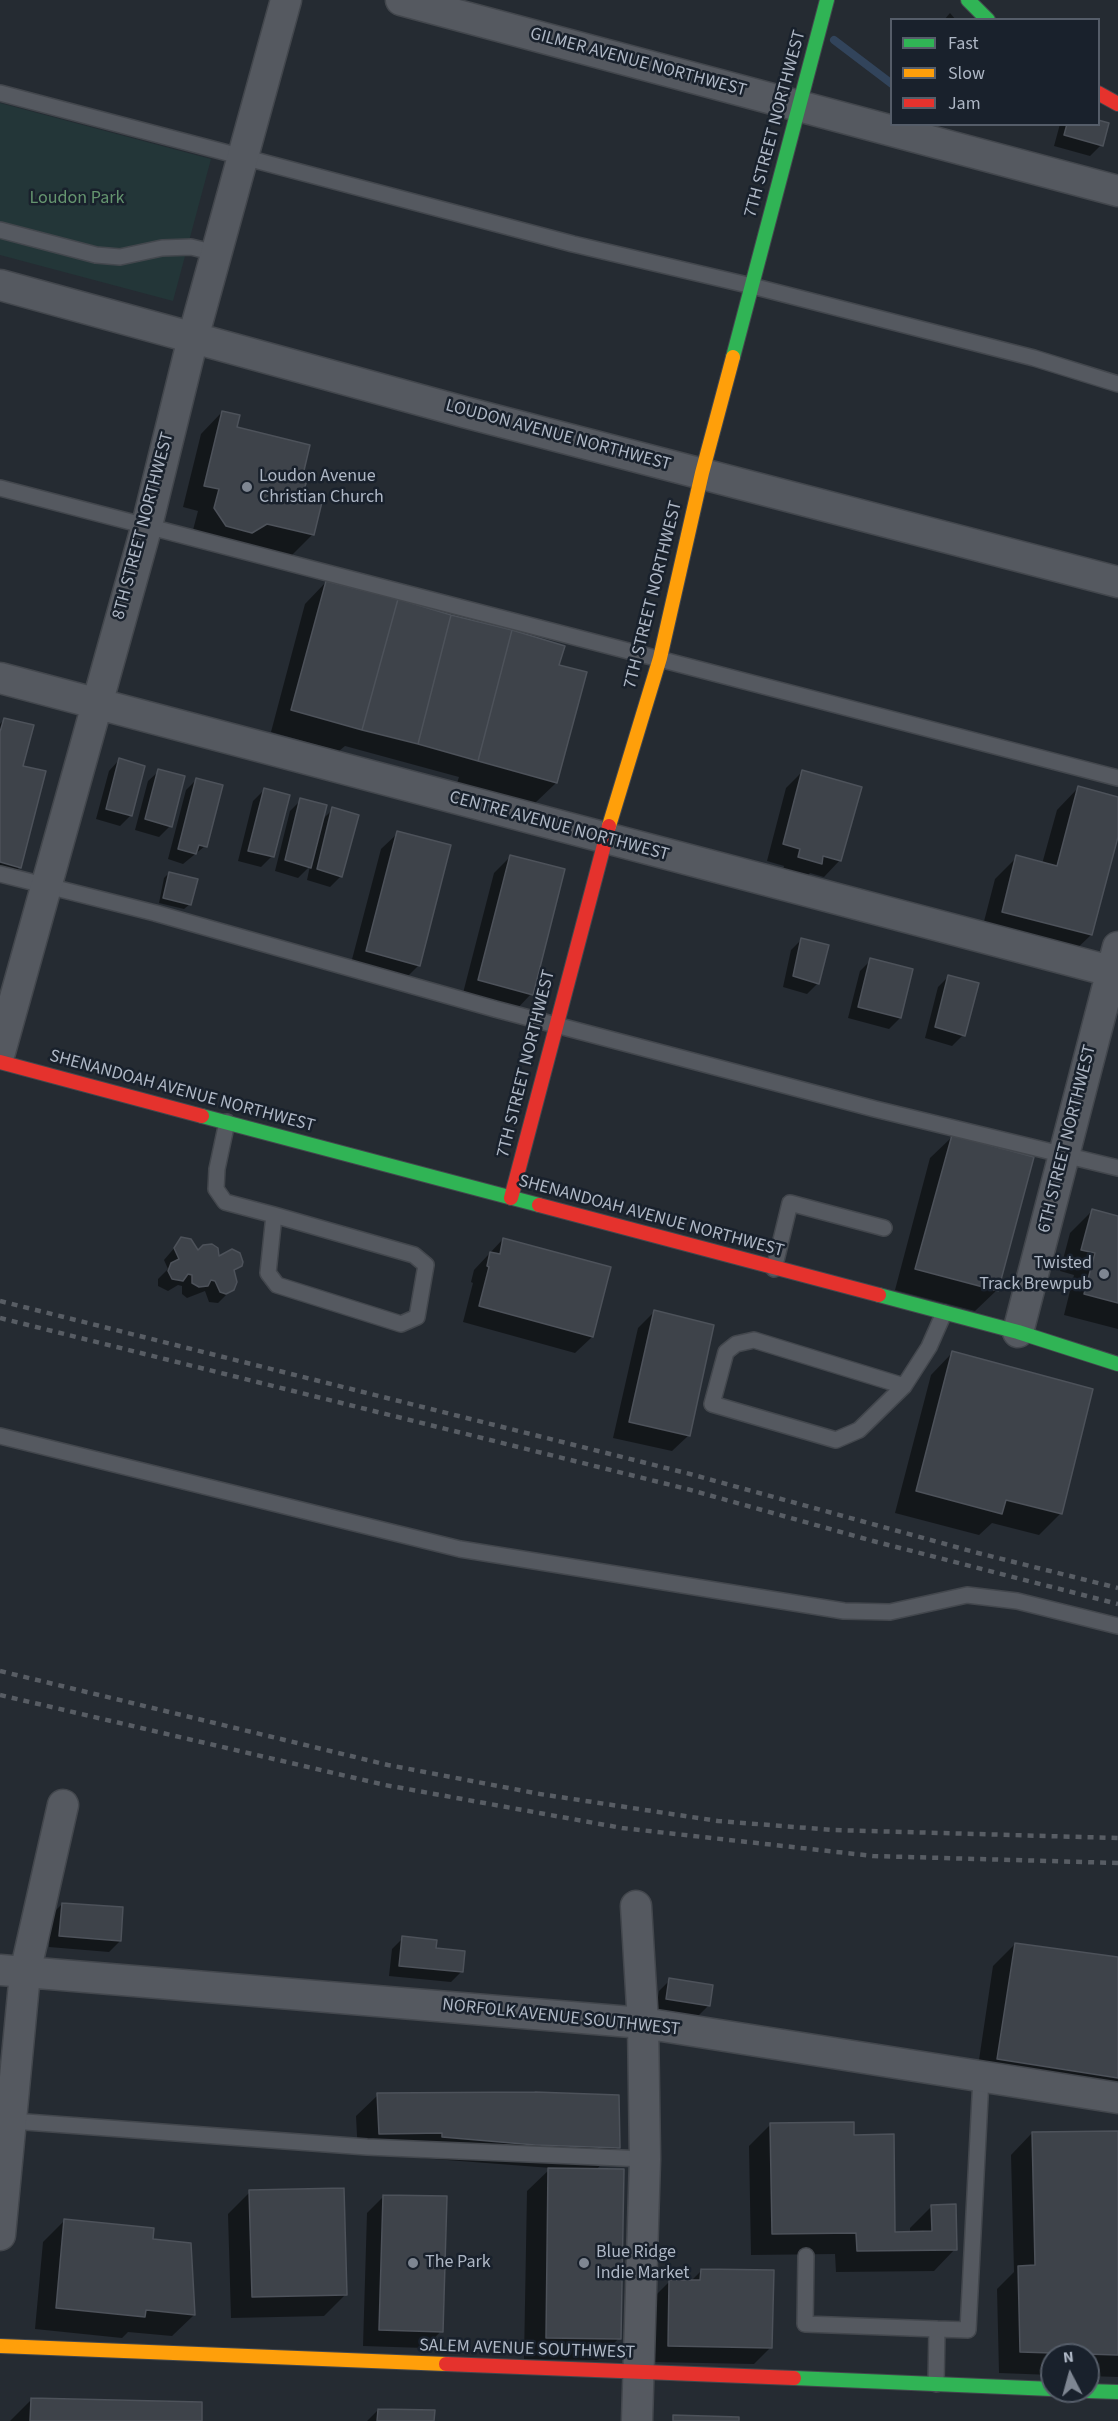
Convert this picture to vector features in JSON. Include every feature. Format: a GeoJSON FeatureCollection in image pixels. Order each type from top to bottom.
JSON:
{"type":"FeatureCollection","features":[{"type":"Feature","properties":{"kind":"street","name":"8TH STREET NORTHWEST"},"geometry":{"type":"LineString","coordinates":[[0,1052],[147,525],[193,338],[285,0]]}},
{"type":"Feature","properties":{"kind":"street","name":"GILMER AVENUE NORTHWEST"},"geometry":{"type":"LineString","coordinates":[[401,0],[799,105],[937,145],[1118,191]]}},
{"type":"Feature","properties":{"kind":"street","name":"7TH STREET NORTHWEST"},"geometry":{"type":"LineString","coordinates":[[511,1198],[605,839],[660,658],[702,473],[827,0]]}},
{"type":"Feature","properties":{"kind":"street"},"geometry":{"type":"LineString","coordinates":[[968,0],[986,18]]}},
{"type":"Feature","properties":{"kind":"street"},"geometry":{"type":"LineString","coordinates":[[1100,94],[1118,104]]}},
{"type":"Feature","properties":{"kind":"street","name":"LOUDON AVENUE NORTHWEST"},"geometry":{"type":"LineString","coordinates":[[0,285],[1118,582]]}},
{"type":"Feature","properties":{"kind":"street","name":"CENTRE AVENUE NORTHWEST"},"geometry":{"type":"LineString","coordinates":[[0,678],[605,839],[1116,964]]}},
{"type":"Feature","properties":{"kind":"street","name":"6TH STREET NORTHWEST"},"geometry":{"type":"LineString","coordinates":[[1018,1332],[1063,1154],[1116,964]]}},
{"type":"Feature","properties":{"kind":"street","name":"SHENANDOAH AVENUE NORTHWEST"},"geometry":{"type":"LineString","coordinates":[[0,1062],[1018,1332],[1118,1364]]}},
{"type":"Feature","properties":{"kind":"street"},"geometry":{"type":"LineString","coordinates":[[0,2235],[12,2121],[12,1972],[63,1805]]}},
{"type":"Feature","properties":{"kind":"street"},"geometry":{"type":"LineString","coordinates":[[636,1906],[643,2023],[645,2159],[638,2421]]}},
{"type":"Feature","properties":{"kind":"street","name":"NORFOLK AVENUE SOUTHWEST"},"geometry":{"type":"LineString","coordinates":[[12,1972],[643,2023],[1118,2098]]}},
{"type":"Feature","properties":{"kind":"street","name":"SALEM AVENUE SOUTHWEST"},"geometry":{"type":"LineString","coordinates":[[0,2346],[1040,2388]]}},
{"type":"Feature","properties":{"kind":"street"},"geometry":{"type":"LineString","coordinates":[[1100,2391],[1118,2392]]}},
{"type":"Feature","properties":{"kind":"lane"},"geometry":{"type":"LineString","coordinates":[[0,93],[573,244],[752,286],[1034,358],[1118,384]]}},
{"type":"Feature","properties":{"kind":"lane"},"geometry":{"type":"LineString","coordinates":[[0,230],[96,255],[120,257],[162,248],[191,247],[216,253]]}},
{"type":"Feature","properties":{"kind":"lane"},"geometry":{"type":"LineString","coordinates":[[0,489],[147,525],[615,649],[660,658],[1118,778]]}},
{"type":"Feature","properties":{"kind":"lane"},"geometry":{"type":"LineString","coordinates":[[0,874],[155,913],[555,1025],[875,1109],[1118,1168]]}},
{"type":"Feature","properties":{"kind":"lane"},"geometry":{"type":"LineString","coordinates":[[227,1122],[217,1170],[216,1189],[225,1202],[274,1215],[414,1255],[426,1265],[417,1317],[401,1324],[277,1285],[268,1273],[274,1215]]}},
{"type":"Feature","properties":{"kind":"lane"},"geometry":{"type":"LineString","coordinates":[[774,1269],[790,1203],[884,1228]]}},
{"type":"Feature","properties":{"kind":"lane"},"geometry":{"type":"LineString","coordinates":[[904,1386],[754,1340],[736,1344],[726,1352],[712,1404],[836,1440],[860,1430],[904,1386],[929,1347],[944,1313]]}},
{"type":"Feature","properties":{"kind":"lane"},"geometry":{"type":"LineString","coordinates":[[0,1436],[483,1553],[844,1611],[890,1612],[967,1595],[1017,1601],[1118,1626]]}},
{"type":"Feature","properties":{"kind":"lane"},"geometry":{"type":"LineString","coordinates":[[806,2256],[804,2324],[968,2330],[981,2078]]}},
{"type":"Feature","properties":{"kind":"lane"},"geometry":{"type":"LineString","coordinates":[[12,2121],[367,2147],[645,2159]]}},
{"type":"Feature","properties":{"kind":"lane"},"geometry":{"type":"LineString","coordinates":[[936,2384],[937,2329]]}},
{"type":"Feature","properties":{"kind":"green space","name":"Loudon Park"},"geometry":{"type":"Polygon","coordinates":[[[0,103],[211,159],[173,301],[0,255],[0,103]]]}},
{"type":"Feature","properties":{"kind":"building"},"geometry":{"type":"Polygon","coordinates":[[[1100,121],[1109,123],[1103,146],[1064,135],[1066,126],[1100,126],[1100,121]]]}},
{"type":"Feature","properties":{"kind":"building"},"geometry":{"type":"Polygon","coordinates":[[[222,411],[240,415],[237,427],[310,445],[302,479],[307,480],[303,493],[323,498],[314,535],[267,524],[252,533],[226,526],[214,508],[219,489],[204,486],[222,411]]]}},
{"type":"Feature","properties":{"kind":"building"},"geometry":{"type":"Polygon","coordinates":[[[326,581],[398,599],[362,730],[291,710],[326,581]]]}},
{"type":"Feature","properties":{"kind":"building"},"geometry":{"type":"Polygon","coordinates":[[[398,599],[451,615],[418,744],[362,730],[398,599]]]}},
{"type":"Feature","properties":{"kind":"building"},"geometry":{"type":"Polygon","coordinates":[[[451,615],[512,630],[478,761],[418,744],[451,615]]]}},
{"type":"Feature","properties":{"kind":"building"},"geometry":{"type":"Polygon","coordinates":[[[512,630],[565,646],[559,665],[587,672],[557,783],[478,761],[512,630]]]}},
{"type":"Feature","properties":{"kind":"building"},"geometry":{"type":"Polygon","coordinates":[[[4,718],[34,725],[23,766],[46,771],[21,868],[0,862],[0,732],[4,718]]]}},
{"type":"Feature","properties":{"kind":"building"},"geometry":{"type":"Polygon","coordinates":[[[119,758],[145,766],[132,816],[106,809],[119,758]]]}},
{"type":"Feature","properties":{"kind":"building"},"geometry":{"type":"Polygon","coordinates":[[[158,769],[185,776],[172,827],[145,819],[158,769]]]}},
{"type":"Feature","properties":{"kind":"building"},"geometry":{"type":"Polygon","coordinates":[[[802,770],[862,787],[841,861],[823,856],[822,864],[798,857],[800,849],[783,844],[802,770]]]}},
{"type":"Feature","properties":{"kind":"building"},"geometry":{"type":"Polygon","coordinates":[[[196,778],[223,785],[207,847],[199,845],[196,854],[178,849],[196,778]]]}},
{"type":"Feature","properties":{"kind":"building"},"geometry":{"type":"Polygon","coordinates":[[[1078,786],[1118,797],[1118,837],[1092,935],[1002,912],[1016,855],[1057,866],[1078,786]]]}},
{"type":"Feature","properties":{"kind":"building"},"geometry":{"type":"Polygon","coordinates":[[[264,788],[290,795],[274,857],[248,851],[264,788]]]}},
{"type":"Feature","properties":{"kind":"building"},"geometry":{"type":"Polygon","coordinates":[[[300,798],[327,805],[311,868],[285,860],[300,798]]]}},
{"type":"Feature","properties":{"kind":"building"},"geometry":{"type":"Polygon","coordinates":[[[332,807],[359,815],[342,877],[317,869],[332,807]]]}},
{"type":"Feature","properties":{"kind":"building"},"geometry":{"type":"Polygon","coordinates":[[[397,831],[451,845],[420,966],[366,951],[397,831]]]}},
{"type":"Feature","properties":{"kind":"building"},"geometry":{"type":"Polygon","coordinates":[[[510,855],[565,869],[533,995],[478,980],[510,855]]]}},
{"type":"Feature","properties":{"kind":"building"},"geometry":{"type":"Polygon","coordinates":[[[169,872],[198,879],[191,905],[163,898],[169,872]]]}},
{"type":"Feature","properties":{"kind":"building"},"geometry":{"type":"Polygon","coordinates":[[[801,938],[829,945],[819,984],[793,976],[801,938]]]}},
{"type":"Feature","properties":{"kind":"building"},"geometry":{"type":"Polygon","coordinates":[[[870,958],[913,969],[901,1018],[858,1007],[870,958]]]}},
{"type":"Feature","properties":{"kind":"building"},"geometry":{"type":"Polygon","coordinates":[[[948,975],[979,983],[965,1036],[935,1027],[948,975]]]}},
{"type":"Feature","properties":{"kind":"building"},"geometry":{"type":"Polygon","coordinates":[[[952,1135],[1034,1157],[998,1291],[915,1269],[952,1135]]]}},
{"type":"Feature","properties":{"kind":"building","name":"Twisted Track Brewpub"},"geometry":{"type":"Polygon","coordinates":[[[1092,1209],[1118,1216],[1118,1303],[1084,1294],[1095,1253],[1081,1250],[1092,1209]]]}},
{"type":"Feature","properties":{"kind":"building"},"geometry":{"type":"Polygon","coordinates":[[[181,1237],[191,1239],[198,1250],[203,1245],[212,1244],[218,1248],[219,1256],[232,1249],[240,1253],[243,1262],[242,1266],[234,1270],[237,1282],[234,1290],[226,1294],[220,1292],[215,1281],[211,1280],[208,1286],[199,1287],[192,1283],[192,1275],[188,1274],[183,1281],[172,1279],[168,1271],[171,1263],[179,1259],[174,1248],[181,1237]]]}},
{"type":"Feature","properties":{"kind":"building"},"geometry":{"type":"Polygon","coordinates":[[[503,1238],[611,1267],[593,1337],[479,1306],[489,1267],[487,1266],[490,1252],[500,1254],[503,1238]]]}},
{"type":"Feature","properties":{"kind":"building"},"geometry":{"type":"Polygon","coordinates":[[[654,1310],[714,1325],[690,1436],[629,1422],[654,1310]]]}},
{"type":"Feature","properties":{"kind":"building"},"geometry":{"type":"Polygon","coordinates":[[[952,1351],[1093,1389],[1062,1514],[1006,1500],[1002,1514],[916,1491],[952,1351]]]}},
{"type":"Feature","properties":{"kind":"building"},"geometry":{"type":"Polygon","coordinates":[[[62,1903],[123,1907],[121,1941],[59,1936],[62,1903]]]}},
{"type":"Feature","properties":{"kind":"building"},"geometry":{"type":"Polygon","coordinates":[[[402,1936],[437,1940],[436,1948],[465,1951],[463,1972],[399,1966],[402,1936]]]}},
{"type":"Feature","properties":{"kind":"building"},"geometry":{"type":"Polygon","coordinates":[[[1015,1943],[1118,1957],[1118,2078],[997,2059],[1015,1943]]]}},
{"type":"Feature","properties":{"kind":"building"},"geometry":{"type":"Polygon","coordinates":[[[669,1978],[713,1985],[710,2006],[666,1999],[669,1978]]]}},
{"type":"Feature","properties":{"kind":"building"},"geometry":{"type":"Polygon","coordinates":[[[535,2092],[619,2095],[620,2148],[535,2145],[442,2137],[442,2133],[379,2134],[377,2093],[535,2092]]]}},
{"type":"Feature","properties":{"kind":"building"},"geometry":{"type":"Polygon","coordinates":[[[854,2122],[854,2135],[894,2134],[895,2232],[932,2231],[931,2205],[956,2204],[957,2250],[857,2251],[856,2233],[772,2234],[770,2123],[854,2122]]]}},
{"type":"Feature","properties":{"kind":"building"},"geometry":{"type":"Polygon","coordinates":[[[1118,2131],[1118,2355],[1100,2354],[1100,2343],[1040,2343],[1040,2353],[1020,2352],[1018,2266],[1035,2265],[1032,2132],[1118,2131]]]}},
{"type":"Feature","properties":{"kind":"building"},"geometry":{"type":"Polygon","coordinates":[[[548,2168],[624,2169],[621,2339],[546,2338],[548,2168]]]}},
{"type":"Feature","properties":{"kind":"building"},"geometry":{"type":"Polygon","coordinates":[[[344,2188],[347,2295],[252,2297],[249,2190],[344,2188]]]}},
{"type":"Feature","properties":{"kind":"building","name":"The Park"},"geometry":{"type":"Polygon","coordinates":[[[383,2195],[447,2196],[443,2332],[379,2330],[383,2195]]]}},
{"type":"Feature","properties":{"kind":"building"},"geometry":{"type":"Polygon","coordinates":[[[64,2219],[154,2228],[153,2239],[191,2243],[195,2315],[146,2310],[145,2317],[56,2308],[64,2219]]]}},
{"type":"Feature","properties":{"kind":"building"},"geometry":{"type":"Polygon","coordinates":[[[701,2269],[774,2270],[772,2348],[668,2346],[669,2280],[700,2280],[701,2269]]]}},
{"type":"Feature","properties":{"kind":"building"},"geometry":{"type":"Polygon","coordinates":[[[31,2398],[202,2402],[202,2421],[30,2421],[31,2398]]]}},
{"type":"Feature","properties":{"kind":"building"},"geometry":{"type":"Polygon","coordinates":[[[378,2409],[435,2410],[434,2421],[377,2421],[378,2409]]]}},
{"type":"Feature","properties":{"kind":"building"},"geometry":{"type":"Polygon","coordinates":[[[673,2415],[739,2417],[739,2421],[673,2421],[673,2415]]]}},
{"type":"Feature","properties":{"kind":"waterway"},"geometry":{"type":"LineString","coordinates":[[834,40],[890,82]]}},
{"type":"Feature","properties":{"kind":"railway"},"geometry":{"type":"LineString","coordinates":[[0,1301],[690,1474],[978,1553],[1118,1588]]}},
{"type":"Feature","properties":{"kind":"railway"},"geometry":{"type":"LineString","coordinates":[[0,1318],[687,1489],[873,1541],[1118,1604]]}},
{"type":"Feature","properties":{"kind":"railway"},"geometry":{"type":"LineString","coordinates":[[0,1671],[388,1765],[540,1794],[718,1821],[833,1830],[1118,1838]]}},
{"type":"Feature","properties":{"kind":"railway"},"geometry":{"type":"LineString","coordinates":[[0,1695],[385,1785],[622,1828],[873,1856],[1118,1863]]}},
{"type":"Feature","properties":{"kind":"traffic: fast"},"geometry":{"type":"LineString","coordinates":[[733,357],[827,0]]}},
{"type":"Feature","properties":{"kind":"traffic: fast"},"geometry":{"type":"LineString","coordinates":[[968,0],[986,18]]}},
{"type":"Feature","properties":{"kind":"traffic: fast"},"geometry":{"type":"LineString","coordinates":[[202,1116],[539,1205]]}},
{"type":"Feature","properties":{"kind":"traffic: fast"},"geometry":{"type":"LineString","coordinates":[[879,1295],[1018,1332],[1118,1364]]}},
{"type":"Feature","properties":{"kind":"traffic: fast"},"geometry":{"type":"LineString","coordinates":[[794,2378],[1040,2388]]}},
{"type":"Feature","properties":{"kind":"traffic: fast"},"geometry":{"type":"LineString","coordinates":[[1100,2391],[1118,2392]]}},
{"type":"Feature","properties":{"kind":"traffic: slow"},"geometry":{"type":"LineString","coordinates":[[609,826],[660,658],[702,473],[733,357]]}},
{"type":"Feature","properties":{"kind":"traffic: slow"},"geometry":{"type":"LineString","coordinates":[[0,2346],[446,2364]]}},
{"type":"Feature","properties":{"kind":"traffic: jam"},"geometry":{"type":"LineString","coordinates":[[1100,94],[1118,104]]}},
{"type":"Feature","properties":{"kind":"traffic: jam"},"geometry":{"type":"LineString","coordinates":[[511,1198],[609,826]]}},
{"type":"Feature","properties":{"kind":"traffic: jam"},"geometry":{"type":"LineString","coordinates":[[0,1062],[202,1116]]}},
{"type":"Feature","properties":{"kind":"traffic: jam"},"geometry":{"type":"LineString","coordinates":[[539,1205],[879,1295]]}},
{"type":"Feature","properties":{"kind":"traffic: jam"},"geometry":{"type":"LineString","coordinates":[[446,2364],[794,2378]]}},
{"type":"Feature","properties":{"kind":"place","name":"Loudon Avenue Christian Church"},"geometry":{"type":"Point","coordinates":[247,487]}},
{"type":"Feature","properties":{"kind":"place","name":"Twisted Track Brewpub"},"geometry":{"type":"Point","coordinates":[1104,1274]}},
{"type":"Feature","properties":{"kind":"place","name":"The Park"},"geometry":{"type":"Point","coordinates":[413,2263]}},
{"type":"Feature","properties":{"kind":"place","name":"Blue Ridge Indie Market"},"geometry":{"type":"Point","coordinates":[584,2263]}}]}
